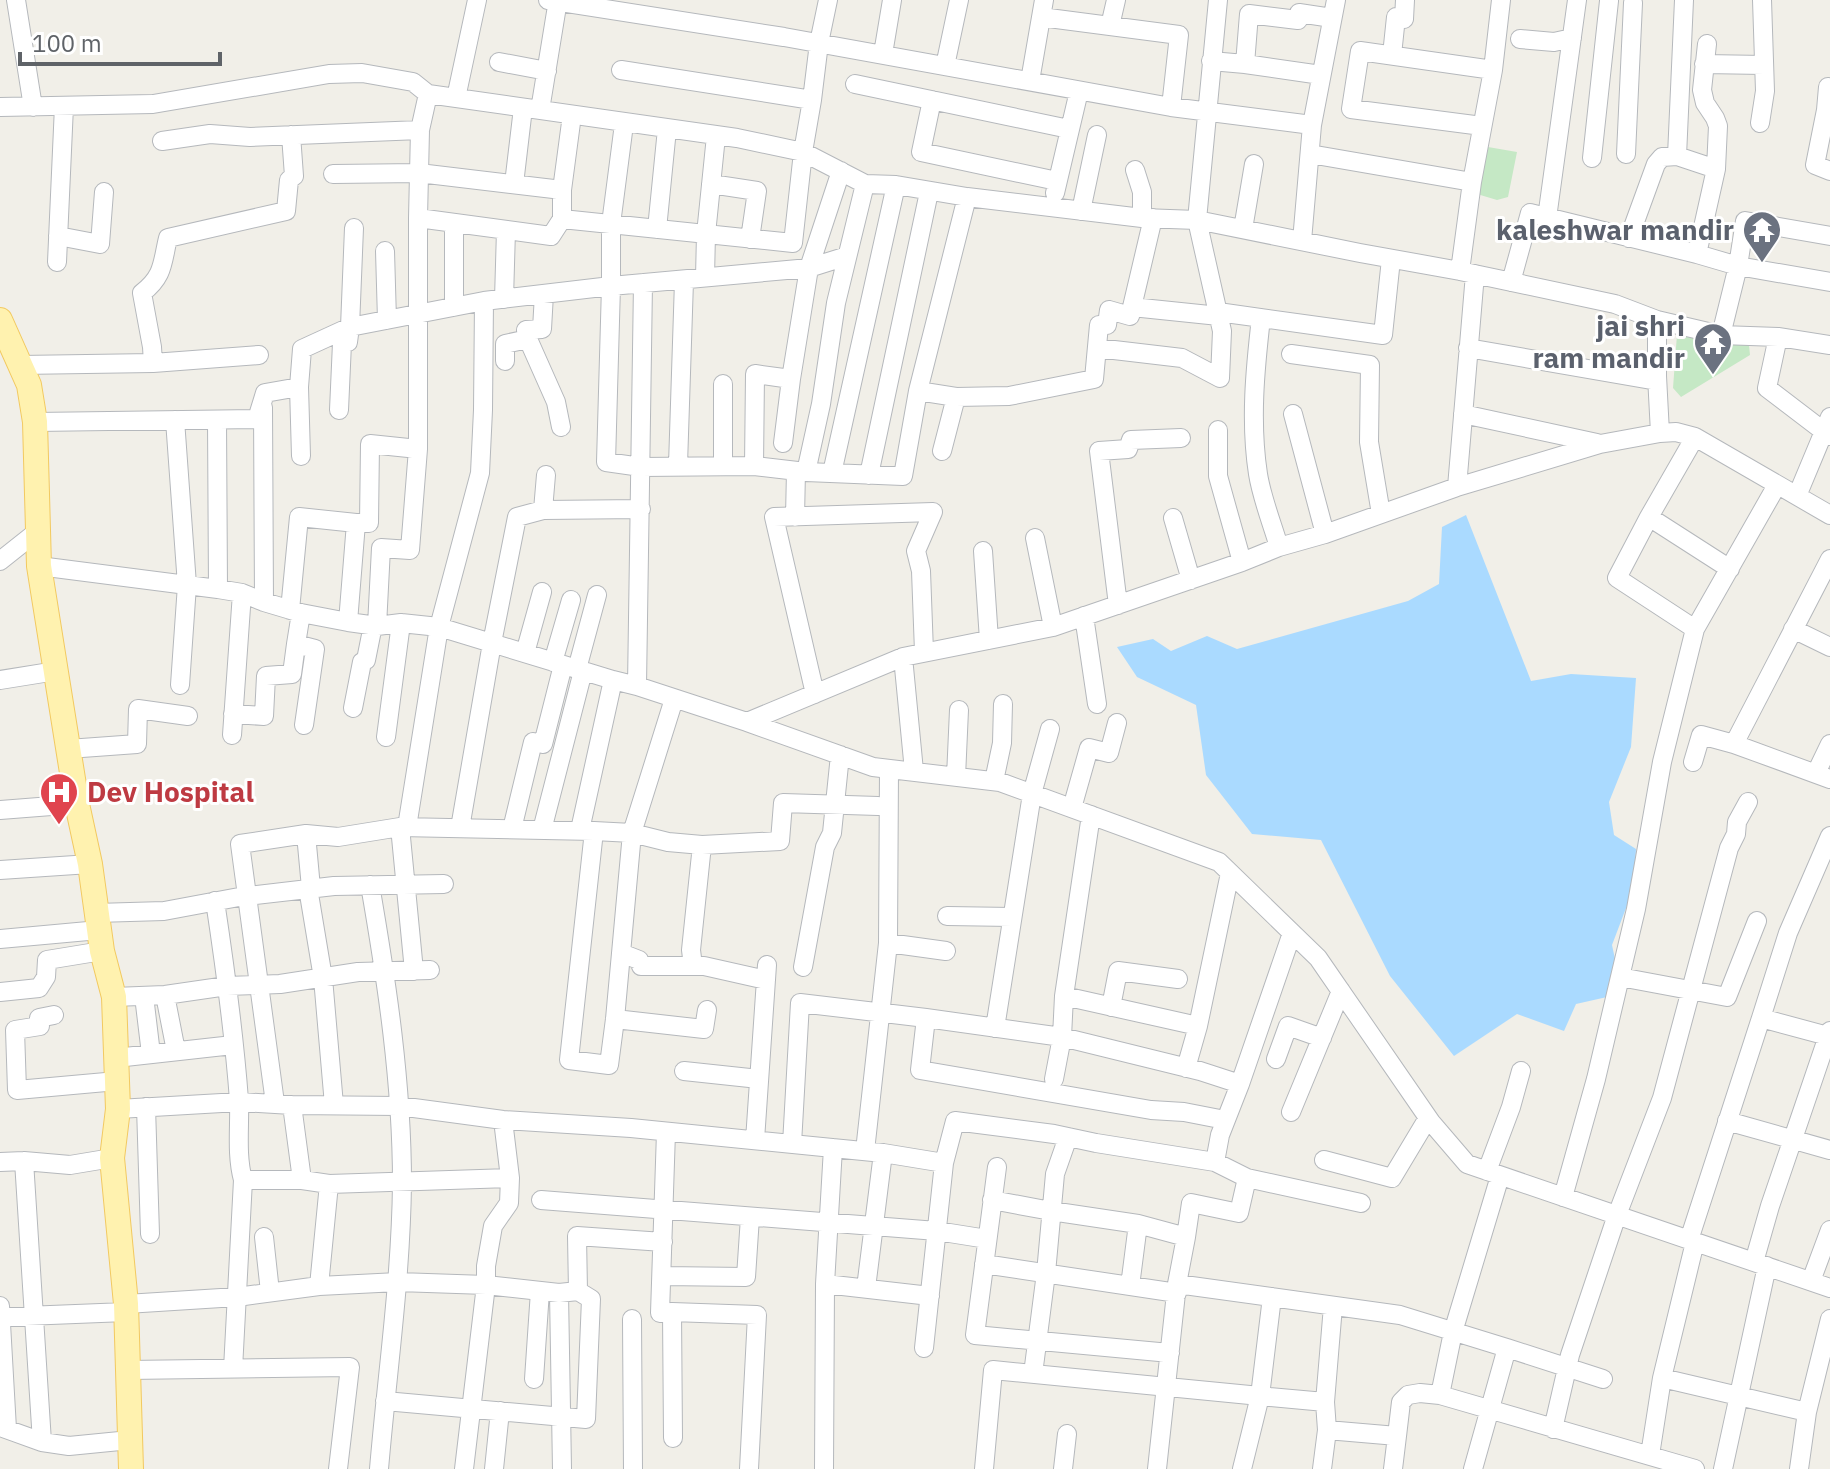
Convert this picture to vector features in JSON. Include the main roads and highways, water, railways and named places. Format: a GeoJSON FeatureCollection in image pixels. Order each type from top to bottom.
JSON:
{"type":"FeatureCollection","features":[{"type":"Feature","properties":{"kind":"main road"},"geometry":{"type":"LineString","coordinates":[[0,320],[29,385],[35,422],[39,566],[99,931],[114,997],[118,1109],[112,1158],[126,1308],[131,1469]]}},
{"type":"Feature","properties":{"kind":"water"},"geometry":{"type":"Polygon","coordinates":[[[1466,515],[1531,681],[1571,674],[1636,678],[1631,747],[1609,802],[1614,835],[1636,849],[1634,887],[1612,945],[1618,973],[1607,997],[1576,1004],[1564,1031],[1517,1014],[1454,1056],[1390,976],[1321,840],[1252,834],[1206,775],[1196,705],[1137,677],[1117,647],[1153,639],[1171,651],[1207,636],[1237,649],[1408,601],[1439,584],[1442,527],[1466,515]]]}},
{"type":"Feature","properties":{"kind":"place","name":"kaleshwar mandir"},"geometry":{"type":"Point","coordinates":[1762,264]}},
{"type":"Feature","properties":{"kind":"place","name":"jai shri ram mandir"},"geometry":{"type":"Point","coordinates":[1713,376]}},
{"type":"Feature","properties":{"kind":"place","name":"Dev Hospital"},"geometry":{"type":"Point","coordinates":[59,826]}}]}
